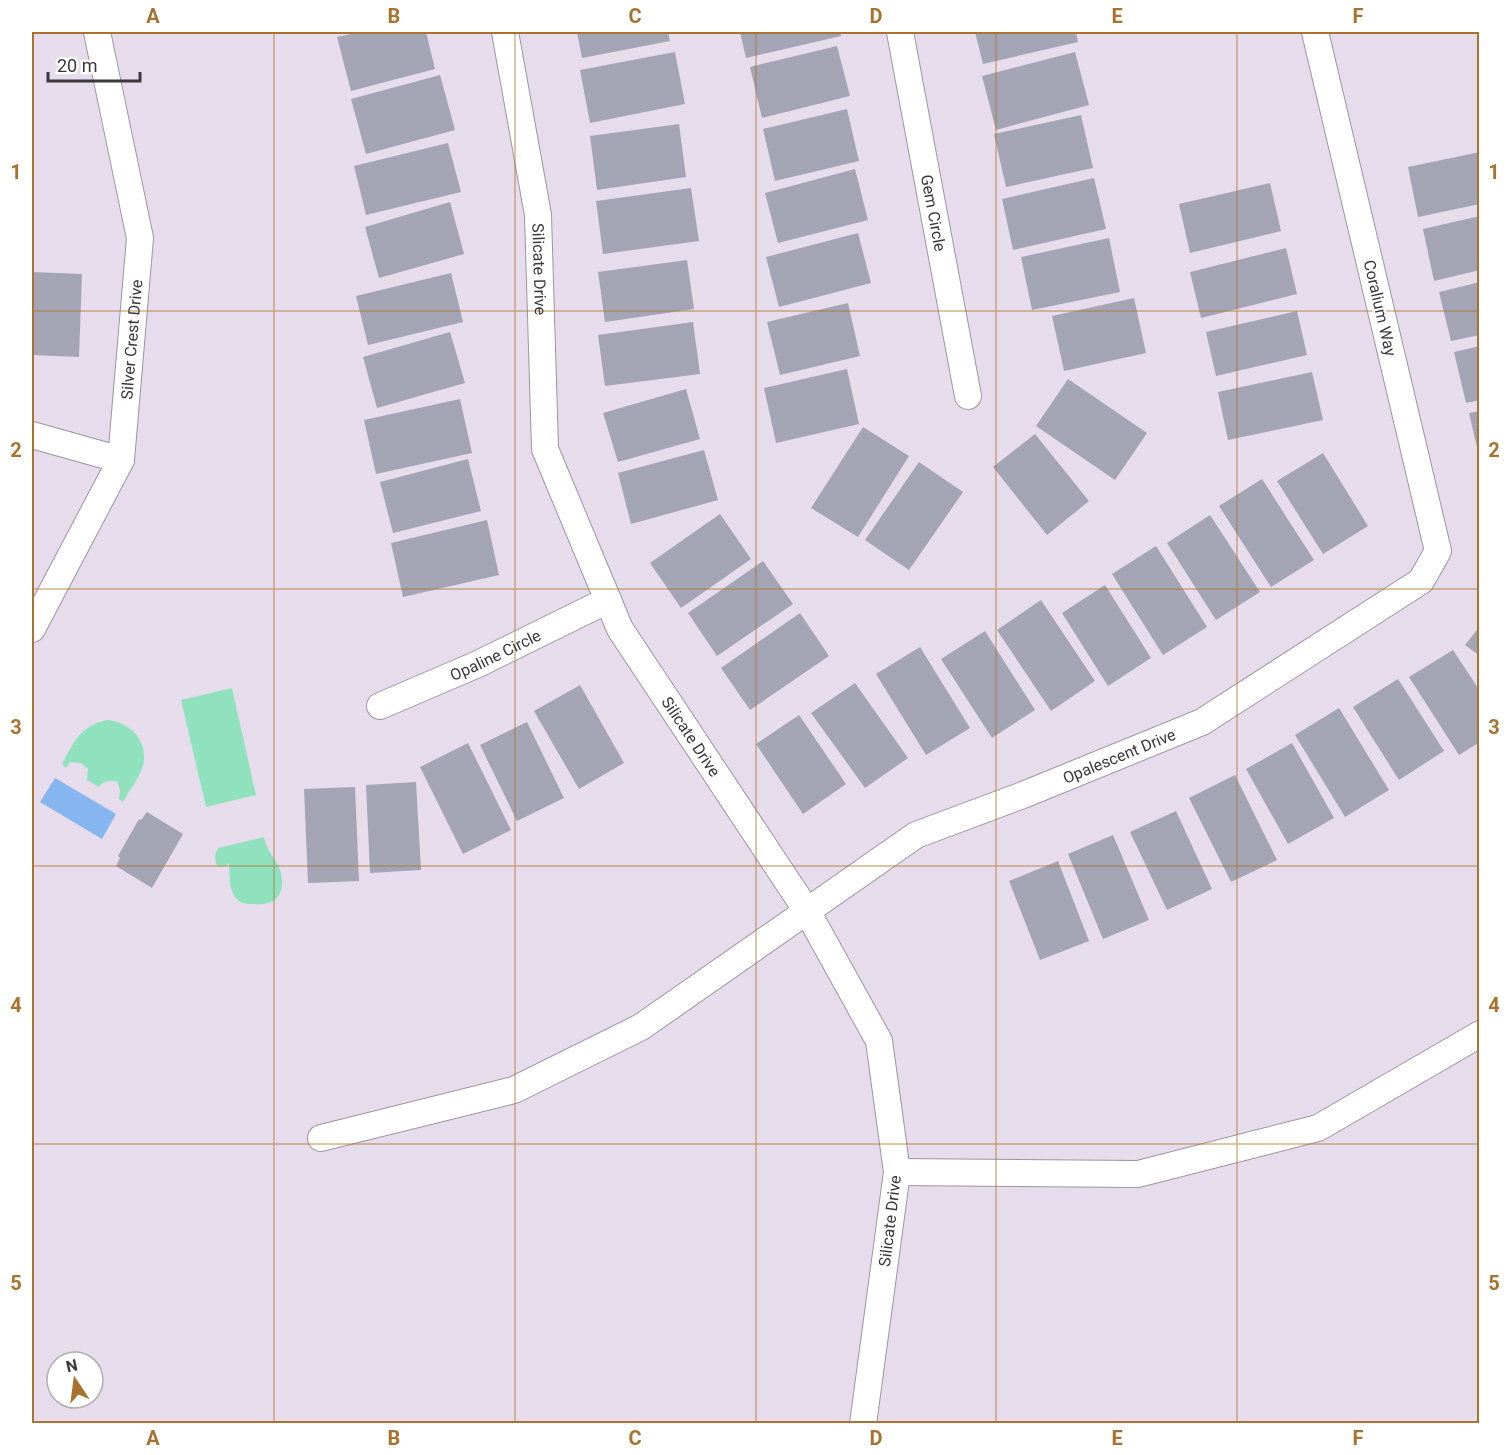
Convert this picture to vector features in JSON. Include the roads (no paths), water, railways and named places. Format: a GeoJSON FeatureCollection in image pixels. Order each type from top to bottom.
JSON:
{"type":"FeatureCollection","features":[{"type":"Feature","properties":{"kind":"street","name":"Silver Crest Drive"},"geometry":{"type":"LineString","coordinates":[[32,629],[121,460],[140,238],[97,32]]}},
{"type":"Feature","properties":{"kind":"street","name":"Silicate Drive"},"geometry":{"type":"LineString","coordinates":[[505,32],[538,215],[545,449],[620,629],[807,911],[879,1041],[897,1172],[863,1424]]}},
{"type":"Feature","properties":{"kind":"street","name":"Gem Circle"},"geometry":{"type":"LineString","coordinates":[[900,32],[968,396]]}},
{"type":"Feature","properties":{"kind":"street","name":"Coralium Way"},"geometry":{"type":"LineString","coordinates":[[1315,32],[1438,551],[1421,581]]}},
{"type":"Feature","properties":{"kind":"street"},"geometry":{"type":"LineString","coordinates":[[32,435],[121,460]]}},
{"type":"Feature","properties":{"kind":"street","name":"Opalescent Drive"},"geometry":{"type":"LineString","coordinates":[[321,1138],[514,1090],[641,1027],[916,835],[1023,795],[1202,722],[1421,581]]}},
{"type":"Feature","properties":{"kind":"street","name":"Opaline Circle"},"geometry":{"type":"LineString","coordinates":[[380,706],[478,664],[608,600]]}},
{"type":"Feature","properties":{"kind":"street"},"geometry":{"type":"LineString","coordinates":[[897,1172],[1138,1174],[1318,1128],[1479,1034]]}},
{"type":"Feature","properties":{"kind":"water"},"geometry":{"type":"Polygon","coordinates":[[[55,778],[116,814],[102,839],[40,802],[55,778]]]}}]}
